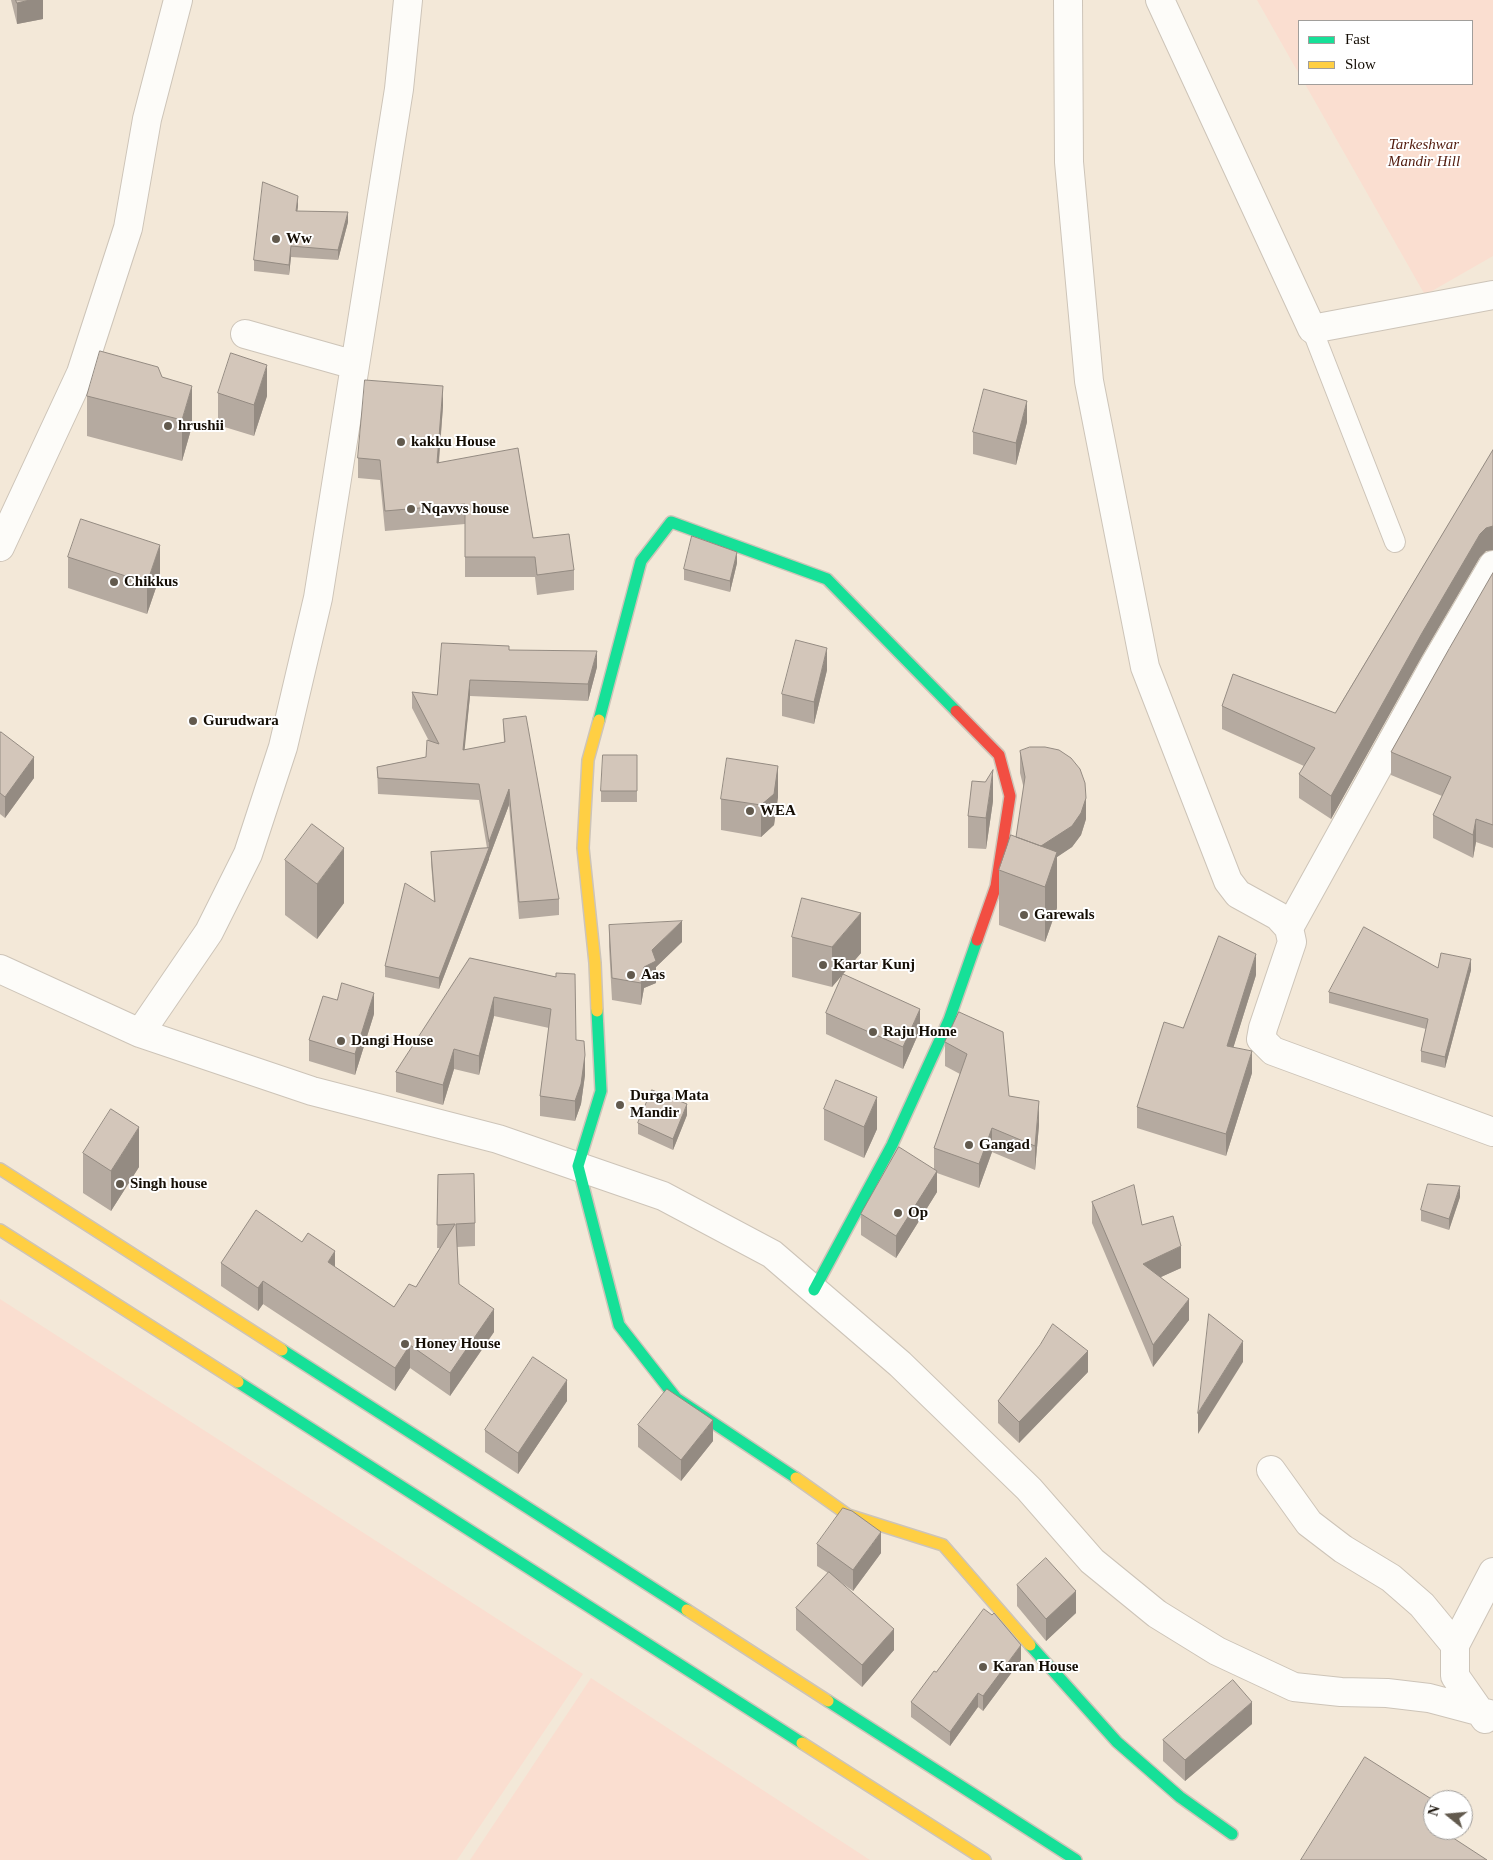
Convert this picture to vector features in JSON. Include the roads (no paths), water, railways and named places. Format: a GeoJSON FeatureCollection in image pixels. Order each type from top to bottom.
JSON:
{"type":"FeatureCollection","features":[{"type":"Feature","properties":{"kind":"street"},"geometry":{"type":"LineString","coordinates":[[0,547],[84,364],[128,228],[147,119],[178,0]]}},
{"type":"Feature","properties":{"kind":"street"},"geometry":{"type":"LineString","coordinates":[[140,1033],[213,923],[248,854],[283,747],[318,598],[399,89],[408,0]]}},
{"type":"Feature","properties":{"kind":"street"},"geometry":{"type":"LineString","coordinates":[[1068,0],[1068,162],[1089,381],[1144,668],[1228,881],[1238,894],[1278,916],[1289,928],[1292,942],[1261,1039],[1273,1050],[1493,1132]]}},
{"type":"Feature","properties":{"kind":"street"},"geometry":{"type":"LineString","coordinates":[[1160,0],[1312,329],[1493,295]]}},
{"type":"Feature","properties":{"kind":"street"},"geometry":{"type":"LineString","coordinates":[[245,334],[355,365]]}},
{"type":"Feature","properties":{"kind":"street"},"geometry":{"type":"LineString","coordinates":[[814,1290],[892,1145],[949,1020],[996,886],[1010,796],[999,755],[827,579],[671,522],[641,561],[588,760],[583,848],[595,963],[601,1090],[578,1166],[619,1325],[676,1398],[813,1488],[848,1516],[943,1545],[1051,1670],[1117,1742],[1180,1797],[1232,1834]]}},
{"type":"Feature","properties":{"kind":"street"},"geometry":{"type":"LineString","coordinates":[[1289,928],[1493,565]]}},
{"type":"Feature","properties":{"kind":"street"},"geometry":{"type":"LineString","coordinates":[[0,969],[140,1033],[312,1091],[498,1139],[672,1201],[772,1254],[900,1364],[1029,1489],[1092,1561],[1157,1614],[1217,1651],[1294,1687],[1341,1692],[1387,1693],[1429,1698],[1488,1719]]}},
{"type":"Feature","properties":{"kind":"street"},"geometry":{"type":"LineString","coordinates":[[0,1169],[1076,1860]]}},
{"type":"Feature","properties":{"kind":"street"},"geometry":{"type":"LineString","coordinates":[[0,1230],[985,1860]]}},
{"type":"Feature","properties":{"kind":"street"},"geometry":{"type":"LineString","coordinates":[[1271,1470],[1308,1523],[1343,1549],[1392,1578],[1422,1605],[1455,1645]]}},
{"type":"Feature","properties":{"kind":"street"},"geometry":{"type":"LineString","coordinates":[[1488,1719],[1455,1676],[1455,1645],[1493,1572]]}},
{"type":"Feature","properties":{"kind":"lane"},"geometry":{"type":"LineString","coordinates":[[1312,329],[1395,542]]}},
{"type":"Feature","properties":{"kind":"place","name":"Ww"},"geometry":{"type":"Point","coordinates":[276,239]}},
{"type":"Feature","properties":{"kind":"place","name":"hrushii"},"geometry":{"type":"Point","coordinates":[168,426]}},
{"type":"Feature","properties":{"kind":"place","name":"kakku House"},"geometry":{"type":"Point","coordinates":[401,442]}},
{"type":"Feature","properties":{"kind":"place","name":"Nqavvs house"},"geometry":{"type":"Point","coordinates":[411,509]}},
{"type":"Feature","properties":{"kind":"place","name":"Chikkus"},"geometry":{"type":"Point","coordinates":[114,582]}},
{"type":"Feature","properties":{"kind":"place","name":"Gurudwara"},"geometry":{"type":"Point","coordinates":[193,721]}},
{"type":"Feature","properties":{"kind":"place","name":"WEA"},"geometry":{"type":"Point","coordinates":[750,811]}},
{"type":"Feature","properties":{"kind":"place","name":"Garewals"},"geometry":{"type":"Point","coordinates":[1024,915]}},
{"type":"Feature","properties":{"kind":"place","name":"Kartar Kunj"},"geometry":{"type":"Point","coordinates":[823,965]}},
{"type":"Feature","properties":{"kind":"place","name":"Aas"},"geometry":{"type":"Point","coordinates":[631,975]}},
{"type":"Feature","properties":{"kind":"place","name":"Raju Home"},"geometry":{"type":"Point","coordinates":[873,1032]}},
{"type":"Feature","properties":{"kind":"place","name":"Dangi House"},"geometry":{"type":"Point","coordinates":[341,1041]}},
{"type":"Feature","properties":{"kind":"place","name":"Durga Mata Mandir"},"geometry":{"type":"Point","coordinates":[620,1105]}},
{"type":"Feature","properties":{"kind":"place","name":"Gangad"},"geometry":{"type":"Point","coordinates":[969,1145]}},
{"type":"Feature","properties":{"kind":"place","name":"Singh house"},"geometry":{"type":"Point","coordinates":[120,1184]}},
{"type":"Feature","properties":{"kind":"place","name":"Op"},"geometry":{"type":"Point","coordinates":[898,1213]}},
{"type":"Feature","properties":{"kind":"place","name":"Honey House"},"geometry":{"type":"Point","coordinates":[405,1344]}},
{"type":"Feature","properties":{"kind":"place","name":"Karan House"},"geometry":{"type":"Point","coordinates":[983,1667]}},
{"type":"Feature","properties":{"kind":"park label","name":"Tarkeshwar Mandir Hill"},"geometry":{"type":"Point","coordinates":[1424,154]}}]}
